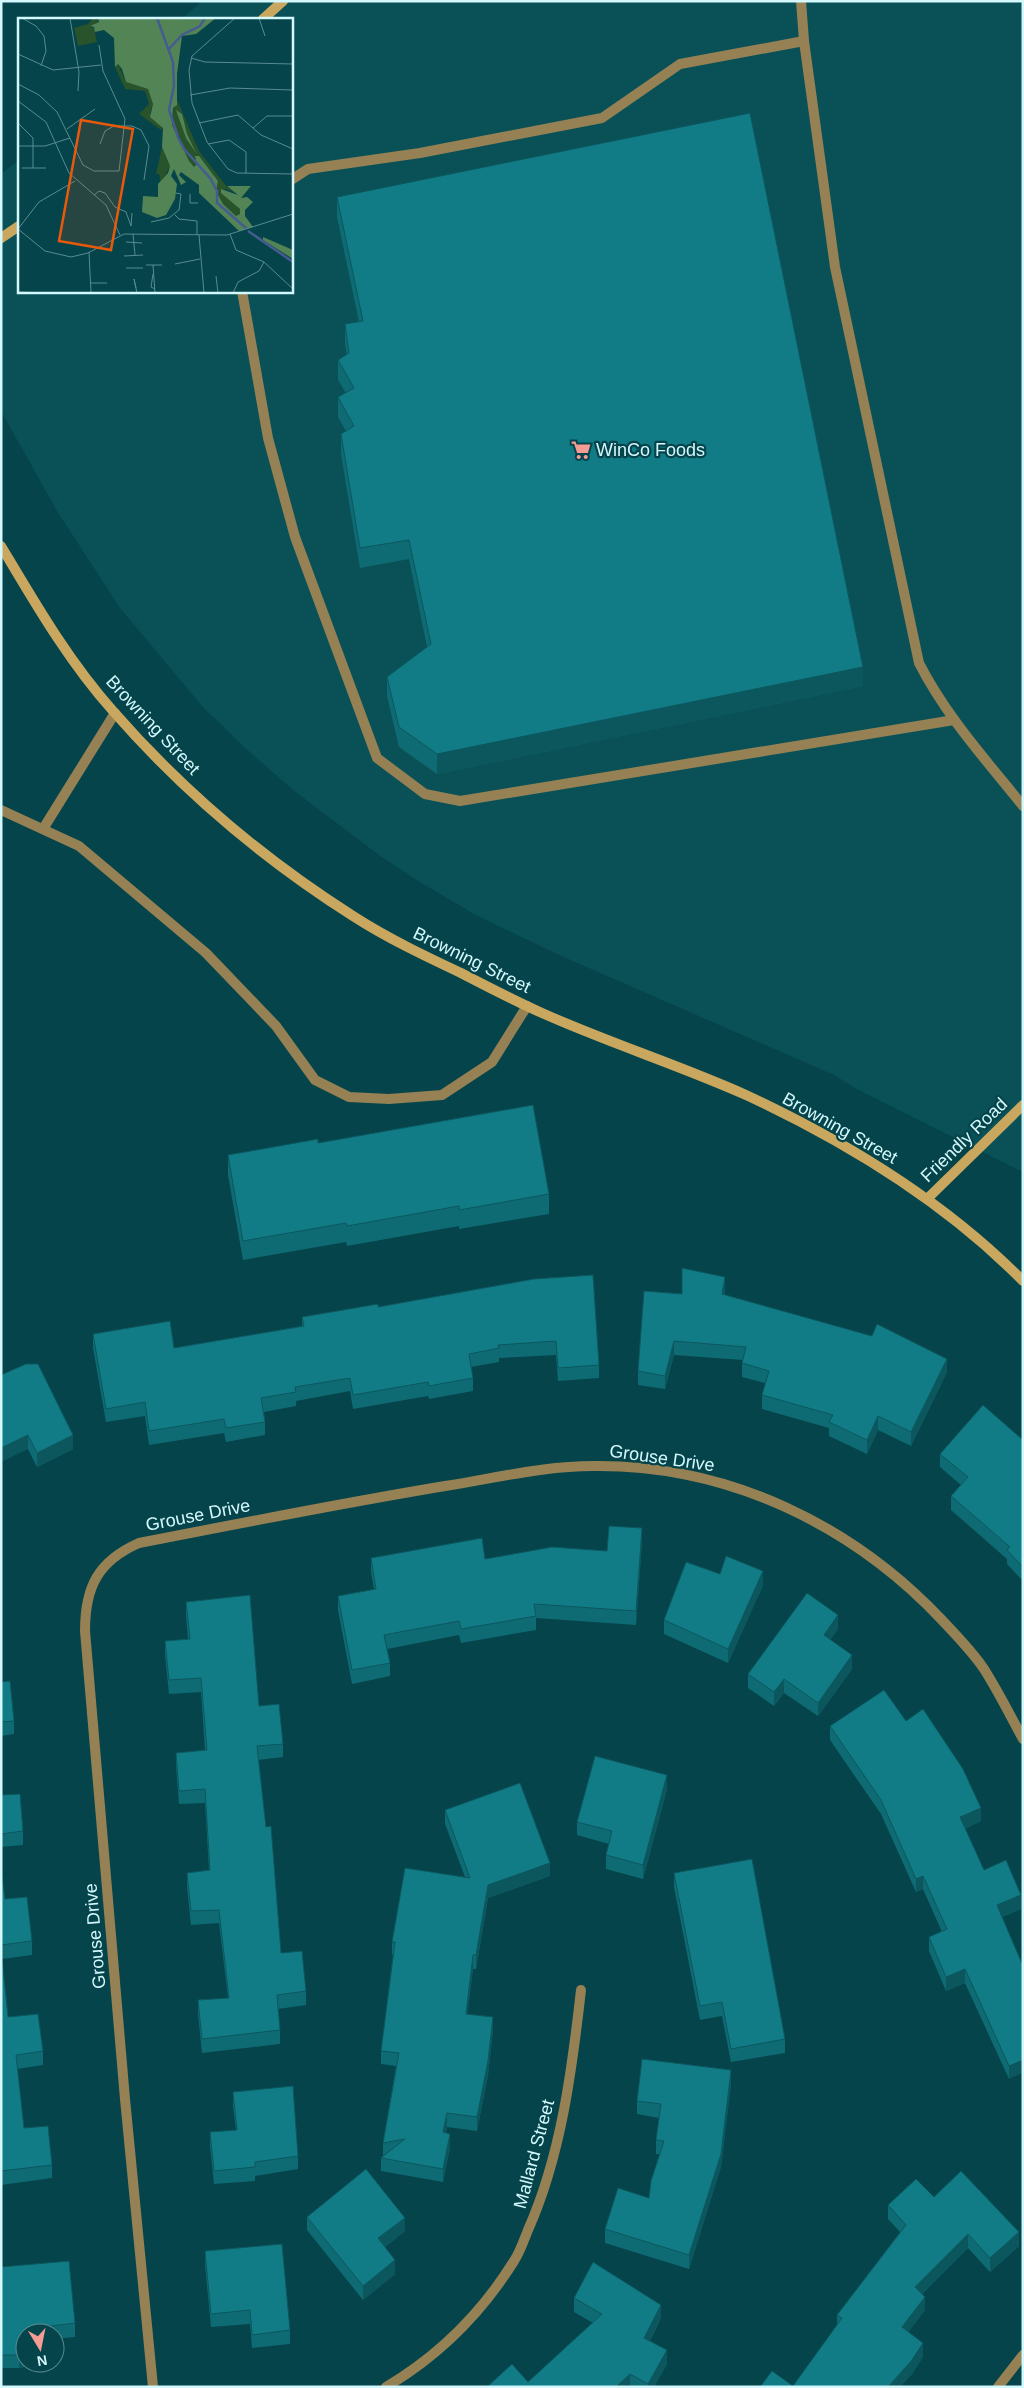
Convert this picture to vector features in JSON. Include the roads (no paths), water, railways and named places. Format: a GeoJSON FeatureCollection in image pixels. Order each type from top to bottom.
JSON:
{"type":"FeatureCollection","features":[{"type":"Feature","properties":{"kind":"street"},"geometry":{"type":"LineString","coordinates":[[264,18],[282,1]]}},
{"type":"Feature","properties":{"kind":"street"},"geometry":{"type":"LineString","coordinates":[[801,1],[804,41],[835,267],[919,663],[930,685],[954,720],[1023,806]]}},
{"type":"Feature","properties":{"kind":"street"},"geometry":{"type":"LineString","coordinates":[[292,179],[308,169],[420,153],[602,118],[680,64],[804,41]]}},
{"type":"Feature","properties":{"kind":"street"},"geometry":{"type":"LineString","coordinates":[[1,238],[18,227]]}},
{"type":"Feature","properties":{"kind":"street"},"geometry":{"type":"LineString","coordinates":[[242,292],[268,438],[294,537],[377,758],[425,794],[460,801],[954,720]]}},
{"type":"Feature","properties":{"kind":"street","name":"Browning Street"},"geometry":{"type":"LineString","coordinates":[[1,546],[46,622],[115,714],[172,773],[252,844],[303,884],[395,940],[527,1006],[745,1095],[826,1136],[928,1198],[1023,1281]]}},
{"type":"Feature","properties":{"kind":"street"},"geometry":{"type":"LineString","coordinates":[[43,829],[115,714]]}},
{"type":"Feature","properties":{"kind":"street"},"geometry":{"type":"LineString","coordinates":[[1,810],[79,846],[206,953],[276,1026],[315,1080],[349,1097],[389,1099],[442,1095],[492,1062],[527,1006]]}},
{"type":"Feature","properties":{"kind":"street","name":"Friendly Road"},"geometry":{"type":"LineString","coordinates":[[928,1198],[1023,1105]]}},
{"type":"Feature","properties":{"kind":"street","name":"Grouse Drive"},"geometry":{"type":"LineString","coordinates":[[153,2387],[125,2099],[85,1631],[88,1594],[100,1571],[116,1555],[139,1543],[168,1537],[347,1502],[563,1466],[636,1467],[688,1475],[724,1483],[805,1515],[860,1548],[884,1566],[934,1612],[971,1652],[1000,1696],[1023,1739]]}},
{"type":"Feature","properties":{"kind":"street","name":"Mallard Street"},"geometry":{"type":"LineString","coordinates":[[386,2387],[441,2350],[467,2323],[515,2260],[534,2217],[549,2172],[563,2112],[581,1990]]}},
{"type":"Feature","properties":{"kind":"street"},"geometry":{"type":"LineString","coordinates":[[998,2387],[1023,2355]]}},
{"type":"Feature","properties":{"kind":"place","name":"WinCo Foods"},"geometry":{"type":"Point","coordinates":[581,450]}}]}
